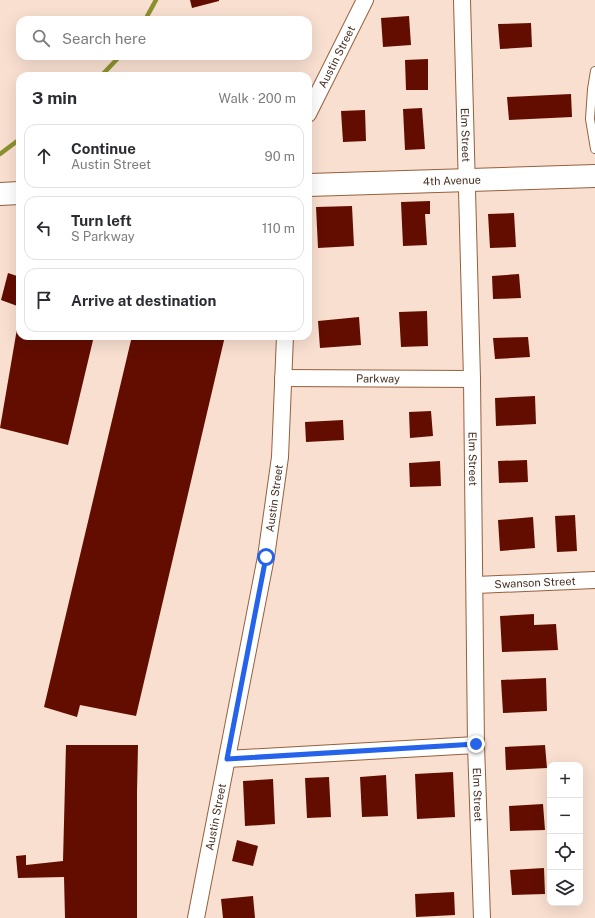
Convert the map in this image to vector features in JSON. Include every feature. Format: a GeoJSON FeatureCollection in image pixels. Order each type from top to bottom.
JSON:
{"type":"FeatureCollection","features":[{"type":"Feature","properties":{"kind":"street","name":"Austin Street"},"geometry":{"type":"LineString","coordinates":[[312,106],[365,0]]}},
{"type":"Feature","properties":{"kind":"street","name":"Elm Street"},"geometry":{"type":"LineString","coordinates":[[462,0],[468,180],[476,584],[476,744],[482,918]]}},
{"type":"Feature","properties":{"kind":"street","name":"4th Avenue"},"geometry":{"type":"LineString","coordinates":[[312,185],[595,176]]}},
{"type":"Feature","properties":{"kind":"street"},"geometry":{"type":"LineString","coordinates":[[0,194],[16,193]]}},
{"type":"Feature","properties":{"kind":"street","name":"Austin Street"},"geometry":{"type":"LineString","coordinates":[[196,918],[266,557],[280,457],[285,340]]}},
{"type":"Feature","properties":{"kind":"street","name":"Parkway"},"geometry":{"type":"LineString","coordinates":[[283,378],[472,379]]}},
{"type":"Feature","properties":{"kind":"street","name":"Swanson Street"},"geometry":{"type":"LineString","coordinates":[[476,584],[595,580]]}},
{"type":"Feature","properties":{"kind":"street"},"geometry":{"type":"LineString","coordinates":[[227,759],[476,744]]}},
{"type":"Feature","properties":{"kind":"lane"},"geometry":{"type":"LineString","coordinates":[[595,71],[590,119],[595,149]]}},
{"type":"Feature","properties":{"kind":"building"},"geometry":{"type":"Polygon","coordinates":[[[190,0],[219,0],[219,1],[192,8],[190,0]]]}},
{"type":"Feature","properties":{"kind":"building"},"geometry":{"type":"Polygon","coordinates":[[[409,16],[411,45],[383,47],[381,18],[409,16]]]}},
{"type":"Feature","properties":{"kind":"building"},"geometry":{"type":"Polygon","coordinates":[[[531,23],[532,47],[500,49],[498,24],[531,23]]]}},
{"type":"Feature","properties":{"kind":"building"},"geometry":{"type":"Polygon","coordinates":[[[428,59],[428,90],[406,90],[405,60],[428,59]]]}},
{"type":"Feature","properties":{"kind":"building"},"geometry":{"type":"Polygon","coordinates":[[[571,94],[572,117],[509,120],[507,97],[571,94]]]}},
{"type":"Feature","properties":{"kind":"building"},"geometry":{"type":"Polygon","coordinates":[[[422,108],[425,149],[405,150],[403,109],[422,108]]]}},
{"type":"Feature","properties":{"kind":"building"},"geometry":{"type":"Polygon","coordinates":[[[365,110],[366,141],[343,142],[341,111],[365,110]]]}},
{"type":"Feature","properties":{"kind":"building"},"geometry":{"type":"Polygon","coordinates":[[[430,201],[430,214],[425,214],[427,245],[403,246],[401,202],[430,201]]]}},
{"type":"Feature","properties":{"kind":"building"},"geometry":{"type":"Polygon","coordinates":[[[352,206],[354,246],[318,248],[316,207],[352,206]]]}},
{"type":"Feature","properties":{"kind":"building"},"geometry":{"type":"Polygon","coordinates":[[[514,213],[516,247],[490,248],[488,214],[514,213]]]}},
{"type":"Feature","properties":{"kind":"building"},"geometry":{"type":"Polygon","coordinates":[[[8,273],[16,276],[16,306],[1,300],[8,273]]]}},
{"type":"Feature","properties":{"kind":"building"},"geometry":{"type":"Polygon","coordinates":[[[519,274],[521,298],[493,299],[492,276],[519,274]]]}},
{"type":"Feature","properties":{"kind":"building"},"geometry":{"type":"Polygon","coordinates":[[[427,311],[428,346],[401,347],[399,312],[427,311]]]}},
{"type":"Feature","properties":{"kind":"building"},"geometry":{"type":"Polygon","coordinates":[[[359,317],[361,345],[320,348],[318,321],[359,317]]]}},
{"type":"Feature","properties":{"kind":"building"},"geometry":{"type":"Polygon","coordinates":[[[16,335],[16,340],[93,340],[68,445],[0,428],[16,335]]]}},
{"type":"Feature","properties":{"kind":"building"},"geometry":{"type":"Polygon","coordinates":[[[528,337],[530,357],[495,359],[493,338],[528,337]]]}},
{"type":"Feature","properties":{"kind":"building"},"geometry":{"type":"Polygon","coordinates":[[[131,340],[224,340],[136,716],[80,705],[77,717],[44,707],[131,340]]]}},
{"type":"Feature","properties":{"kind":"building"},"geometry":{"type":"Polygon","coordinates":[[[535,396],[536,424],[496,426],[495,398],[535,396]]]}},
{"type":"Feature","properties":{"kind":"building"},"geometry":{"type":"Polygon","coordinates":[[[431,411],[433,436],[410,438],[409,412],[431,411]]]}},
{"type":"Feature","properties":{"kind":"building"},"geometry":{"type":"Polygon","coordinates":[[[343,420],[344,440],[306,442],[305,422],[343,420]]]}},
{"type":"Feature","properties":{"kind":"building"},"geometry":{"type":"Polygon","coordinates":[[[527,460],[528,482],[499,483],[498,461],[527,460]]]}},
{"type":"Feature","properties":{"kind":"building"},"geometry":{"type":"Polygon","coordinates":[[[440,461],[441,486],[410,487],[409,463],[440,461]]]}},
{"type":"Feature","properties":{"kind":"building"},"geometry":{"type":"Polygon","coordinates":[[[575,515],[577,551],[557,552],[555,516],[575,515]]]}},
{"type":"Feature","properties":{"kind":"building"},"geometry":{"type":"Polygon","coordinates":[[[533,517],[535,548],[500,551],[498,520],[533,517]]]}},
{"type":"Feature","properties":{"kind":"building"},"geometry":{"type":"Polygon","coordinates":[[[534,614],[534,625],[556,624],[558,650],[502,652],[500,616],[534,614]]]}},
{"type":"Feature","properties":{"kind":"building"},"geometry":{"type":"Polygon","coordinates":[[[546,678],[547,711],[503,713],[501,680],[546,678]]]}},
{"type":"Feature","properties":{"kind":"building"},"geometry":{"type":"Polygon","coordinates":[[[66,745],[138,745],[137,918],[65,918],[64,877],[18,878],[16,856],[26,855],[26,865],[63,861],[66,745]]]}},
{"type":"Feature","properties":{"kind":"building"},"geometry":{"type":"Polygon","coordinates":[[[545,745],[547,768],[506,770],[505,747],[545,745]]]}},
{"type":"Feature","properties":{"kind":"building"},"geometry":{"type":"Polygon","coordinates":[[[453,772],[455,817],[417,819],[415,774],[453,772]]]}},
{"type":"Feature","properties":{"kind":"building"},"geometry":{"type":"Polygon","coordinates":[[[386,775],[388,816],[362,817],[360,777],[386,775]]]}},
{"type":"Feature","properties":{"kind":"building"},"geometry":{"type":"Polygon","coordinates":[[[329,777],[331,817],[307,818],[305,778],[329,777]]]}},
{"type":"Feature","properties":{"kind":"building"},"geometry":{"type":"Polygon","coordinates":[[[273,779],[275,824],[245,826],[243,781],[273,779]]]}},
{"type":"Feature","properties":{"kind":"building"},"geometry":{"type":"Polygon","coordinates":[[[543,804],[545,830],[510,831],[509,806],[543,804]]]}},
{"type":"Feature","properties":{"kind":"building"},"geometry":{"type":"Polygon","coordinates":[[[237,840],[258,846],[253,866],[232,861],[237,840]]]}},
{"type":"Feature","properties":{"kind":"building"},"geometry":{"type":"Polygon","coordinates":[[[544,868],[545,894],[512,895],[510,870],[544,868]]]}},
{"type":"Feature","properties":{"kind":"building"},"geometry":{"type":"Polygon","coordinates":[[[454,892],[455,915],[416,917],[415,894],[454,892]]]}},
{"type":"Feature","properties":{"kind":"building"},"geometry":{"type":"Polygon","coordinates":[[[253,896],[255,918],[223,918],[221,899],[253,896]]]}},
{"type":"Feature","properties":{"kind":"waterway"},"geometry":{"type":"LineString","coordinates":[[147,16],[156,0]]}},
{"type":"Feature","properties":{"kind":"waterway"},"geometry":{"type":"LineString","coordinates":[[105,72],[116,60]]}},
{"type":"Feature","properties":{"kind":"waterway"},"geometry":{"type":"LineString","coordinates":[[0,154],[16,142]]}},
{"type":"Feature","properties":{"kind":"route"},"geometry":{"type":"LineString","coordinates":[[266,557],[227,759],[476,744]]}}]}
